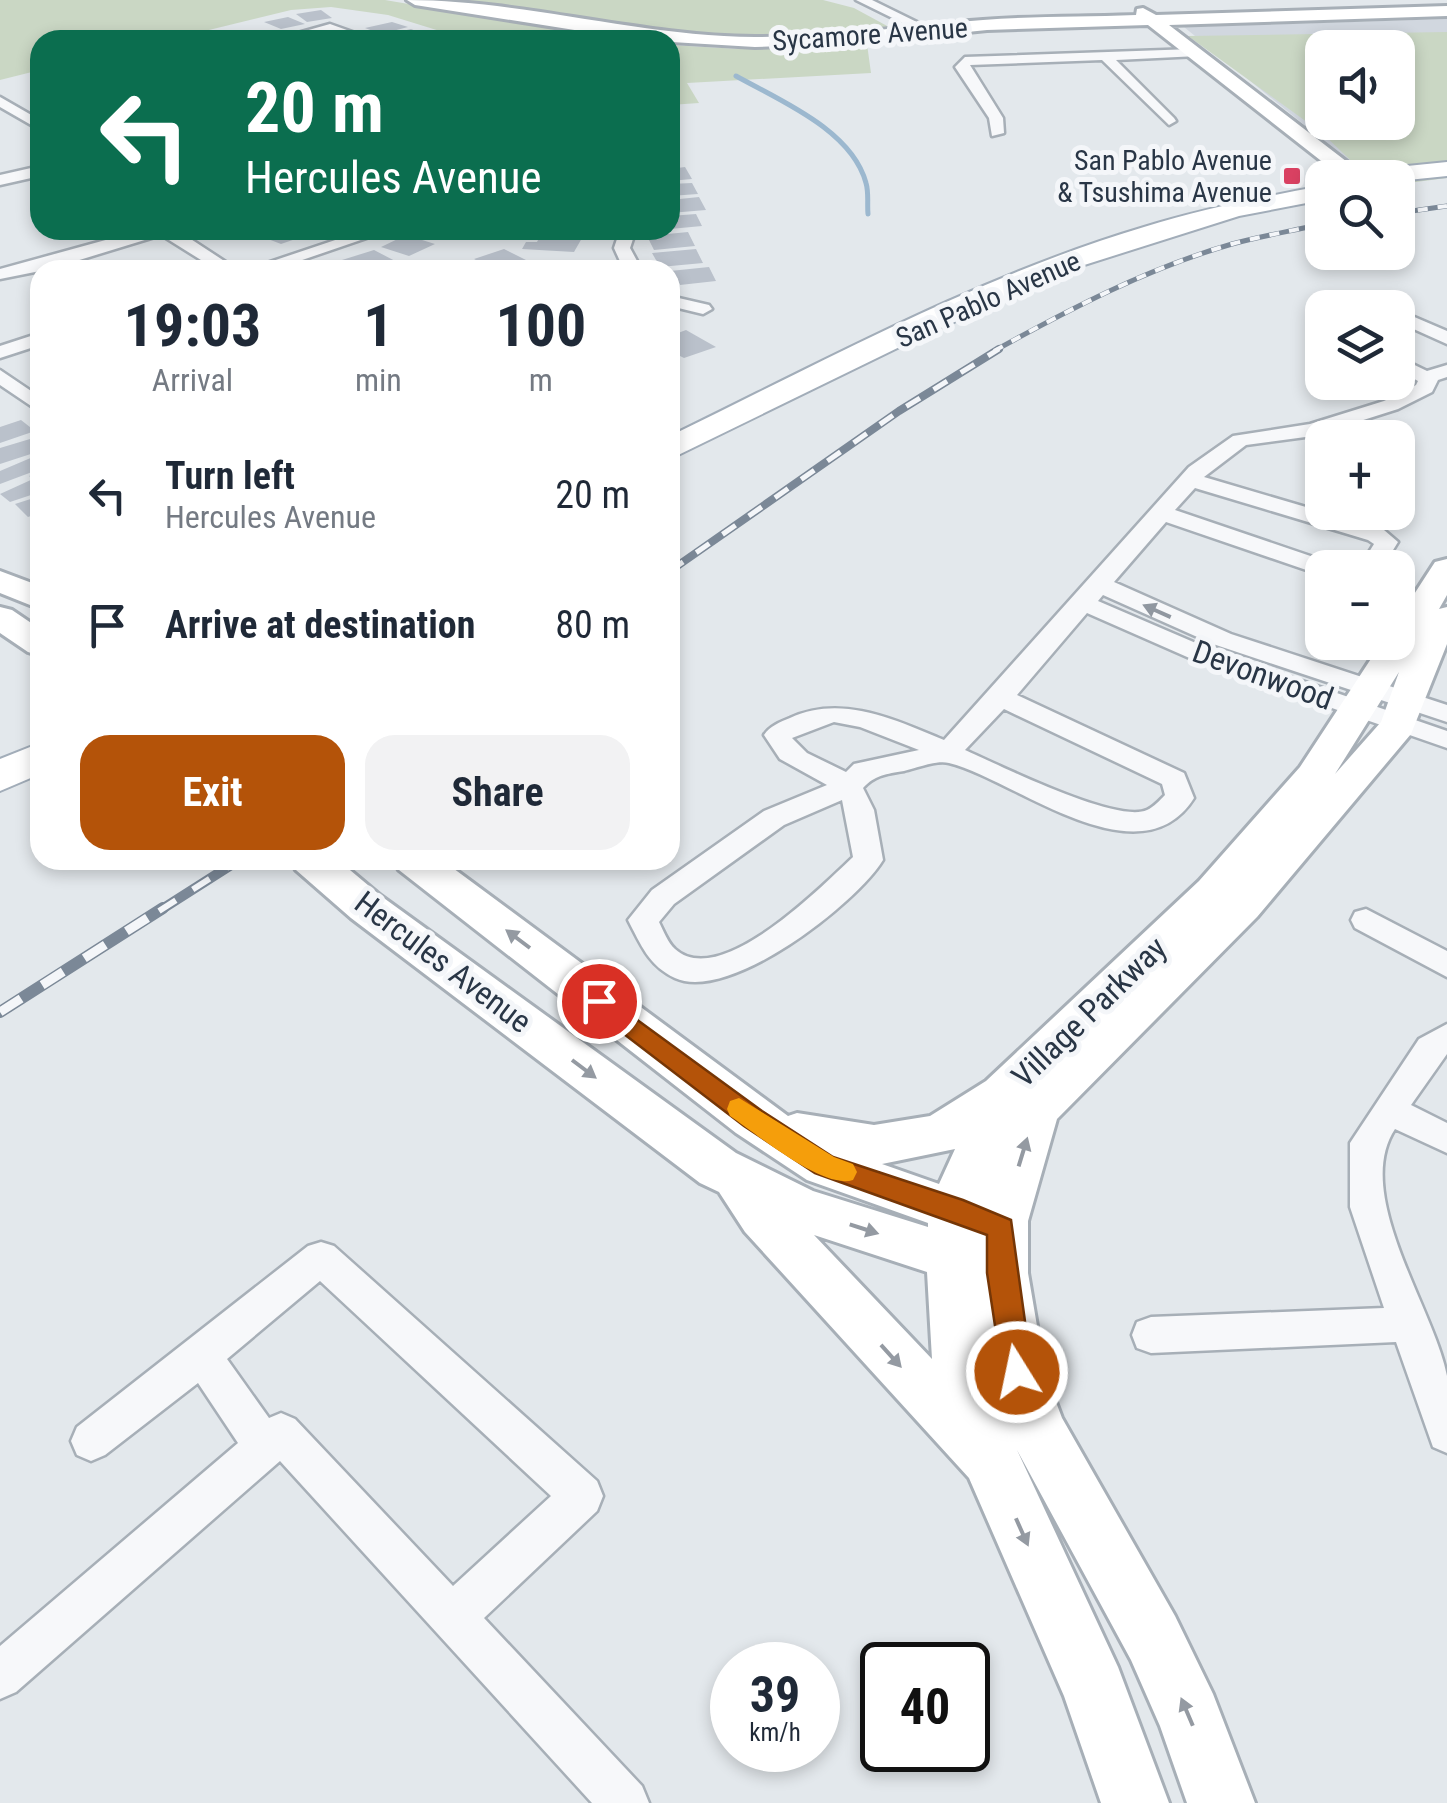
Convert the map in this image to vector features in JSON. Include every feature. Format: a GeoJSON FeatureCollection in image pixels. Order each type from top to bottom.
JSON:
{"type":"FeatureCollection","features":[{"type":"Feature","properties":{"kind":"main road"},"geometry":{"type":"LineString","coordinates":[[1415,172],[1447,168]]}},
{"type":"Feature","properties":{"kind":"main road"},"geometry":{"type":"LineString","coordinates":[[1415,181],[1447,178]]}},
{"type":"Feature","properties":{"kind":"main road","name":"San Pablo Avenue"},"geometry":{"type":"LineString","coordinates":[[680,423],[945,300],[1128,224],[1214,201],[1305,185]]}},
{"type":"Feature","properties":{"kind":"main road","name":"San Pablo Avenue"},"geometry":{"type":"LineString","coordinates":[[680,444],[954,312],[1109,244],[1199,217],[1305,196]]}},
{"type":"Feature","properties":{"kind":"main road"},"geometry":{"type":"LineString","coordinates":[[0,740],[30,726]]}},
{"type":"Feature","properties":{"kind":"main road"},"geometry":{"type":"LineString","coordinates":[[0,777],[30,762]]}},
{"type":"Feature","properties":{"kind":"street","name":"Sycamore Avenue"},"geometry":{"type":"LineString","coordinates":[[415,0],[604,30]]}},
{"type":"Feature","properties":{"kind":"street"},"geometry":{"type":"LineString","coordinates":[[862,0],[927,30]]}},
{"type":"Feature","properties":{"kind":"street"},"geometry":{"type":"LineString","coordinates":[[1131,0],[1150,20],[1334,160]]}},
{"type":"Feature","properties":{"kind":"street","name":"Sycamore Avenue"},"geometry":{"type":"LineString","coordinates":[[680,39],[810,42],[927,30],[1447,10]]}},
{"type":"Feature","properties":{"kind":"street"},"geometry":{"type":"LineString","coordinates":[[997,133],[997,121],[962,67],[965,61],[1193,52]]}},
{"type":"Feature","properties":{"kind":"street"},"geometry":{"type":"LineString","coordinates":[[1106,56],[1170,121]]}},
{"type":"Feature","properties":{"kind":"street"},"geometry":{"type":"LineString","coordinates":[[0,101],[30,120]]}},
{"type":"Feature","properties":{"kind":"street"},"geometry":{"type":"LineString","coordinates":[[0,115],[19,113]]}},
{"type":"Feature","properties":{"kind":"street"},"geometry":{"type":"LineString","coordinates":[[0,180],[30,173]]}},
{"type":"Feature","properties":{"kind":"street"},"geometry":{"type":"LineString","coordinates":[[60,260],[126,240]]}},
{"type":"Feature","properties":{"kind":"street"},"geometry":{"type":"LineString","coordinates":[[177,240],[212,260]]}},
{"type":"Feature","properties":{"kind":"street"},"geometry":{"type":"LineString","coordinates":[[209,240],[243,260]]}},
{"type":"Feature","properties":{"kind":"street"},"geometry":{"type":"LineString","coordinates":[[284,260],[350,240]]}},
{"type":"Feature","properties":{"kind":"street"},"geometry":{"type":"LineString","coordinates":[[0,274],[30,268]]}},
{"type":"Feature","properties":{"kind":"street"},"geometry":{"type":"LineString","coordinates":[[680,304],[703,310]]}},
{"type":"Feature","properties":{"kind":"street"},"geometry":{"type":"LineString","coordinates":[[1415,323],[1447,338]]}},
{"type":"Feature","properties":{"kind":"street"},"geometry":{"type":"LineString","coordinates":[[0,352],[30,342]]}},
{"type":"Feature","properties":{"kind":"street"},"geometry":{"type":"LineString","coordinates":[[1001,697],[1174,779],[1180,798],[1149,822],[1113,821],[947,753],[870,721],[831,714],[778,735],[784,751],[848,786],[862,818],[868,860],[831,894],[741,963],[700,975],[678,971],[651,947],[643,920],[663,897],[774,818],[848,786],[864,770],[947,753],[1191,480],[1240,440],[1313,430],[1391,405],[1425,388],[1437,375]]}},
{"type":"Feature","properties":{"kind":"street"},"geometry":{"type":"LineString","coordinates":[[0,376],[30,398]]}},
{"type":"Feature","properties":{"kind":"street"},"geometry":{"type":"LineString","coordinates":[[1191,480],[1376,535],[1387,542],[1382,550]]}},
{"type":"Feature","properties":{"kind":"street"},"geometry":{"type":"LineString","coordinates":[[1164,514],[1305,562]]}},
{"type":"Feature","properties":{"kind":"street","name":"Village Parkway"},"geometry":{"type":"LineString","coordinates":[[1221,1803],[1190,1718],[1153,1638],[1038,1432],[1017,1372],[978,1242],[1004,1095],[1214,891],[1314,776],[1395,708],[1447,570]]}},
{"type":"Feature","properties":{"kind":"street"},"geometry":{"type":"LineString","coordinates":[[0,581],[30,594]]}},
{"type":"Feature","properties":{"kind":"street","name":"Devonwood"},"geometry":{"type":"LineString","coordinates":[[1090,593],[1202,655],[1395,708],[1447,740]]}},
{"type":"Feature","properties":{"kind":"street","name":"Village Parkway"},"geometry":{"type":"LineString","coordinates":[[1135,1803],[1094,1690],[993,1466],[960,1362],[953,1310],[1036,1110],[1242,906],[1395,708],[1447,616]]}},
{"type":"Feature","properties":{"kind":"street"},"geometry":{"type":"LineString","coordinates":[[0,617],[30,638]]}},
{"type":"Feature","properties":{"kind":"street","name":"Hercules Avenue"},"geometry":{"type":"LineString","coordinates":[[323,870],[718,1168],[798,1208],[978,1242]]}},
{"type":"Feature","properties":{"kind":"street","name":"Hercules Avenue"},"geometry":{"type":"LineString","coordinates":[[427,870],[753,1119],[824,1165],[978,1242]]}},
{"type":"Feature","properties":{"kind":"street"},"geometry":{"type":"LineString","coordinates":[[1366,920],[1447,965]]}},
{"type":"Feature","properties":{"kind":"street"},"geometry":{"type":"LineString","coordinates":[[1447,1037],[1431,1048],[1367,1143],[1368,1207],[1447,1433]]}},
{"type":"Feature","properties":{"kind":"street"},"geometry":{"type":"LineString","coordinates":[[753,1119],[818,1139],[874,1146],[941,1134],[1004,1095]]}},
{"type":"Feature","properties":{"kind":"street"},"geometry":{"type":"LineString","coordinates":[[1388,1110],[1447,1139]]}},
{"type":"Feature","properties":{"kind":"street"},"geometry":{"type":"LineString","coordinates":[[735,1177],[763,1216],[993,1466]]}},
{"type":"Feature","properties":{"kind":"street"},"geometry":{"type":"LineString","coordinates":[[90,1441],[322,1258],[582,1496],[452,1618]]}},
{"type":"Feature","properties":{"kind":"street"},"geometry":{"type":"LineString","coordinates":[[1151,1335],[1410,1324]]}},
{"type":"Feature","properties":{"kind":"street"},"geometry":{"type":"LineString","coordinates":[[202,1356],[265,1446]]}},
{"type":"Feature","properties":{"kind":"street"},"geometry":{"type":"LineString","coordinates":[[0,1676],[280,1433],[625,1803]]}},
{"type":"Feature","properties":{"kind":"shaded area"},"geometry":{"type":"Polygon","coordinates":[[[1447,19],[1447,166],[1415,170],[1415,160],[1347,160],[1323,140],[1415,140],[1415,30],[1305,30],[1305,126],[1184,27],[1447,19]]]}},
{"type":"Feature","properties":{"kind":"green space"},"geometry":{"type":"Polygon","coordinates":[[[0,0],[385,0],[560,30],[437,30],[388,15],[331,7],[291,10],[209,30],[30,30],[30,72],[0,80],[0,0]]]}},
{"type":"Feature","properties":{"kind":"green space"},"geometry":{"type":"Polygon","coordinates":[[[453,0],[823,0],[854,8],[889,27],[836,36],[782,39],[615,27],[453,0]]]}},
{"type":"Feature","properties":{"kind":"green space"},"geometry":{"type":"Polygon","coordinates":[[[1415,32],[1447,32],[1447,178],[1415,182],[1415,160],[1350,160],[1329,140],[1415,140],[1415,32]]]}},
{"type":"Feature","properties":{"kind":"green space"},"geometry":{"type":"Polygon","coordinates":[[[1305,34],[1305,121],[1188,36],[1305,34]]]}},
{"type":"Feature","properties":{"kind":"green space"},"geometry":{"type":"Polygon","coordinates":[[[867,44],[871,73],[687,83],[699,103],[680,104],[680,46],[739,49],[867,44]]]}},
{"type":"Feature","properties":{"kind":"building"},"geometry":{"type":"Polygon","coordinates":[[[321,10],[332,18],[307,22],[296,14],[321,10]]]}},
{"type":"Feature","properties":{"kind":"building"},"geometry":{"type":"Polygon","coordinates":[[[288,17],[305,24],[281,29],[264,22],[288,17]]]}},
{"type":"Feature","properties":{"kind":"building"},"geometry":{"type":"Polygon","coordinates":[[[392,22],[408,27],[396,30],[365,28],[392,22]]]}},
{"type":"Feature","properties":{"kind":"building"},"geometry":{"type":"Polygon","coordinates":[[[685,167],[692,179],[680,180],[680,168],[685,167]]]}},
{"type":"Feature","properties":{"kind":"building"},"geometry":{"type":"Polygon","coordinates":[[[692,183],[698,194],[680,195],[680,184],[692,183]]]}},
{"type":"Feature","properties":{"kind":"building"},"geometry":{"type":"Polygon","coordinates":[[[699,197],[706,210],[680,212],[680,199],[699,197]]]}},
{"type":"Feature","properties":{"kind":"building"},"geometry":{"type":"Polygon","coordinates":[[[696,214],[702,226],[680,228],[680,215],[696,214]]]}},
{"type":"Feature","properties":{"kind":"building"},"geometry":{"type":"Polygon","coordinates":[[[688,232],[695,246],[654,250],[649,240],[680,240],[680,233],[688,232]]]}},
{"type":"Feature","properties":{"kind":"building"},"geometry":{"type":"Polygon","coordinates":[[[396,240],[435,244],[409,256],[381,247],[396,240]]]}},
{"type":"Feature","properties":{"kind":"building"},"geometry":{"type":"Polygon","coordinates":[[[581,240],[574,252],[522,249],[526,242],[581,240]]]}},
{"type":"Feature","properties":{"kind":"building"},"geometry":{"type":"Polygon","coordinates":[[[504,249],[526,260],[476,260],[504,249]]]}},
{"type":"Feature","properties":{"kind":"building"},"geometry":{"type":"Polygon","coordinates":[[[696,249],[703,263],[680,265],[680,260],[656,260],[652,253],[696,249]]]}},
{"type":"Feature","properties":{"kind":"building"},"geometry":{"type":"Polygon","coordinates":[[[374,250],[393,260],[342,260],[374,250]]]}},
{"type":"Feature","properties":{"kind":"building"},"geometry":{"type":"Polygon","coordinates":[[[709,267],[716,281],[680,285],[680,270],[709,267]]]}},
{"type":"Feature","properties":{"kind":"building"},"geometry":{"type":"Polygon","coordinates":[[[686,330],[716,347],[684,358],[680,356],[680,332],[686,330]]]}},
{"type":"Feature","properties":{"kind":"building"},"geometry":{"type":"Polygon","coordinates":[[[21,420],[30,427],[30,433],[0,443],[0,427],[21,420]]]}},
{"type":"Feature","properties":{"kind":"building"},"geometry":{"type":"Polygon","coordinates":[[[30,439],[30,454],[0,464],[0,448],[30,439]]]}},
{"type":"Feature","properties":{"kind":"building"},"geometry":{"type":"Polygon","coordinates":[[[30,458],[30,473],[0,484],[0,471],[30,458]]]}},
{"type":"Feature","properties":{"kind":"building"},"geometry":{"type":"Polygon","coordinates":[[[30,480],[30,495],[10,502],[0,494],[30,480]]]}},
{"type":"Feature","properties":{"kind":"building"},"geometry":{"type":"Polygon","coordinates":[[[30,499],[30,516],[28,517],[15,504],[30,499]]]}},
{"type":"Feature","properties":{"kind":"waterway"},"geometry":{"type":"LineString","coordinates":[[736,76],[792,106],[846,147],[866,183],[868,214]]}},
{"type":"Feature","properties":{"kind":"railway"},"geometry":{"type":"LineString","coordinates":[[1415,211],[1447,206]]}},
{"type":"Feature","properties":{"kind":"railway"},"geometry":{"type":"LineString","coordinates":[[994,351],[1081,305],[1170,265],[1232,244],[1305,228]]}},
{"type":"Feature","properties":{"kind":"railway"},"geometry":{"type":"LineString","coordinates":[[680,564],[899,411],[999,349]]}},
{"type":"Feature","properties":{"kind":"railway"},"geometry":{"type":"LineString","coordinates":[[159,911],[223,870]]}},
{"type":"Feature","properties":{"kind":"railway"},"geometry":{"type":"LineString","coordinates":[[0,1012],[163,908]]}},
{"type":"Feature","properties":{"kind":"slow traffic"},"geometry":{"type":"LineString","coordinates":[[739,1109],[824,1165],[844,1172]]}},
{"type":"Feature","properties":{"kind":"place","name":"San Pablo Avenue & Tsushima Avenue"},"geometry":{"type":"Point","coordinates":[1292,176]}},
{"type":"Feature","properties":{"kind":"route"},"geometry":{"type":"LineString","coordinates":[[599,1001],[753,1119],[824,1165],[954,1208],[1001,1228],[1001,1273],[1017,1372]]}}]}
